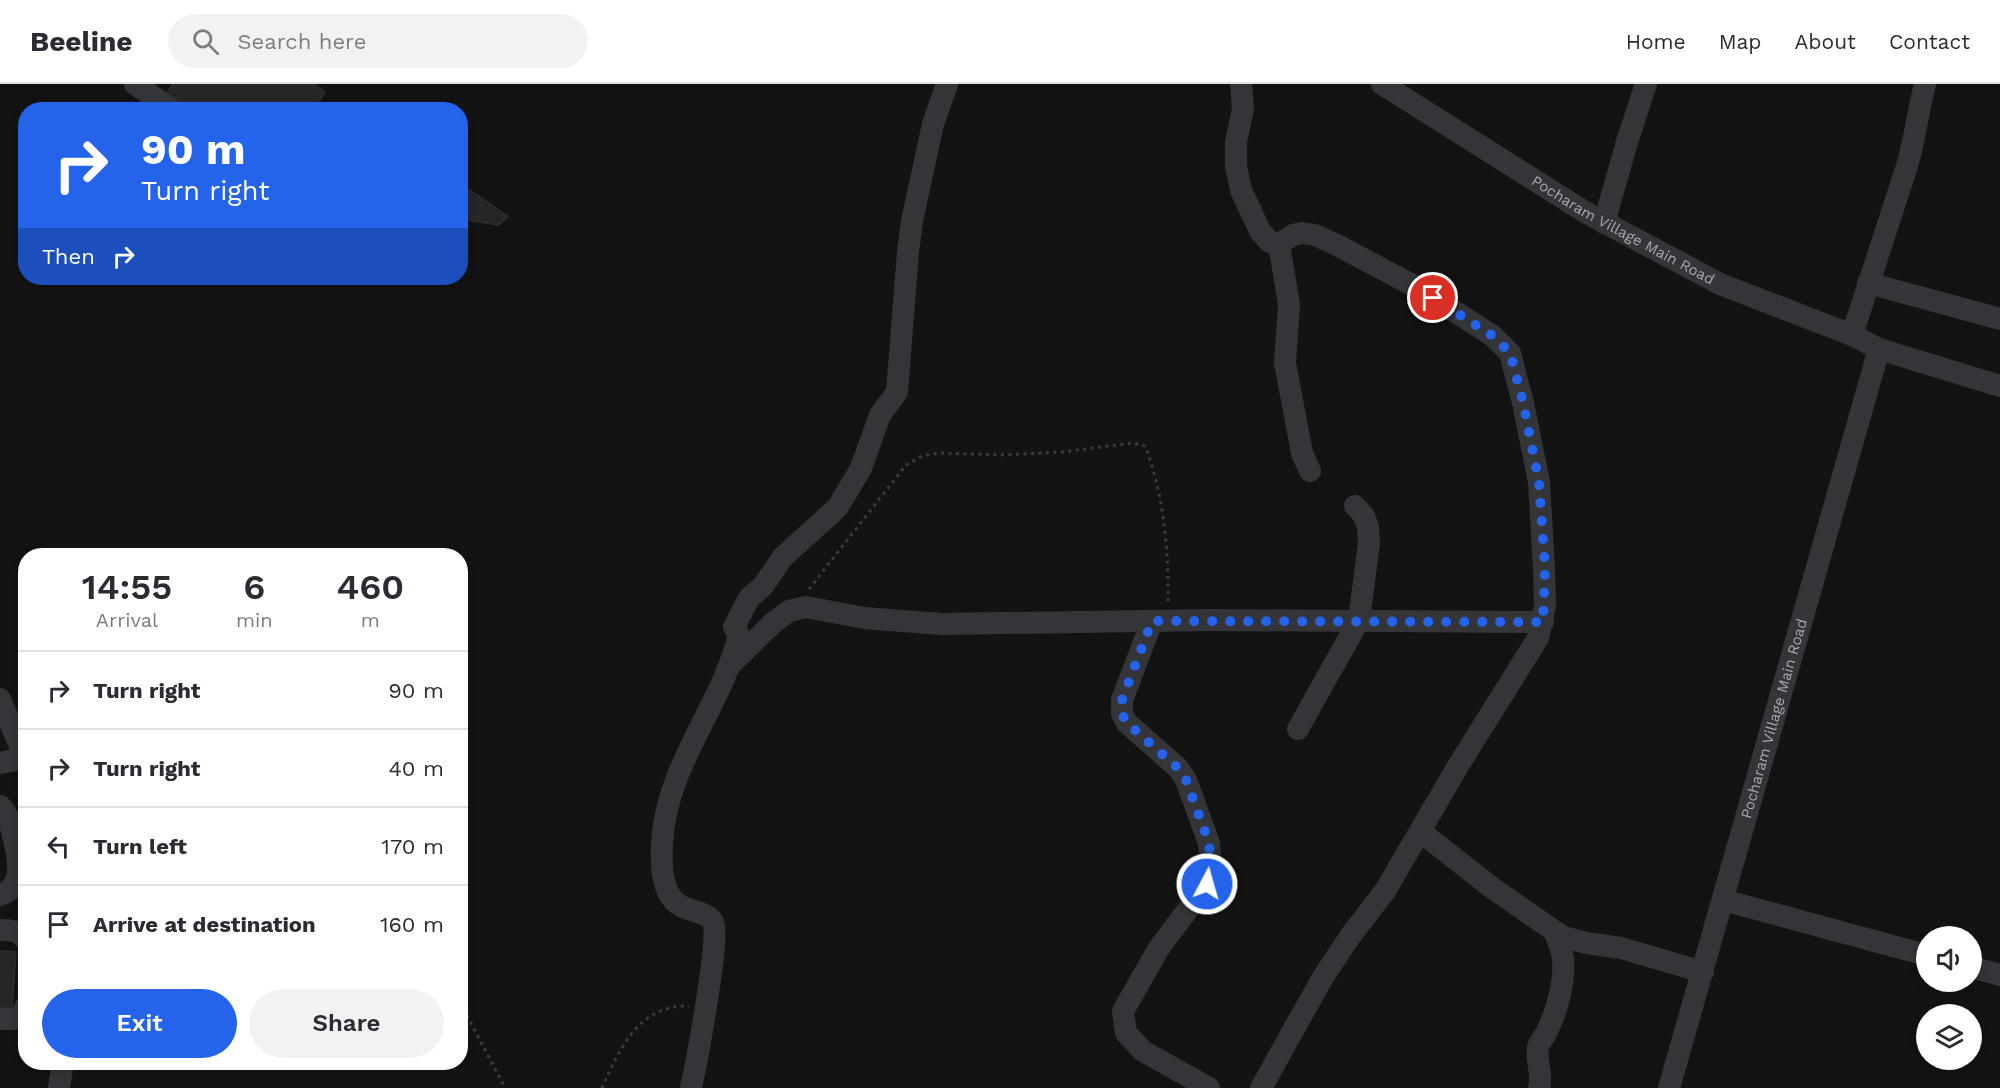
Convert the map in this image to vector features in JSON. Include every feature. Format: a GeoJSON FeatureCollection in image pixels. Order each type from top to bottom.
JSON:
{"type":"FeatureCollection","features":[{"type":"Feature","properties":{"kind":"street"},"geometry":{"type":"LineString","coordinates":[[135,84],[161,102]]}},
{"type":"Feature","properties":{"kind":"street"},"geometry":{"type":"LineString","coordinates":[[692,1088],[716,935],[715,923],[709,917],[679,906],[665,886],[662,841],[670,800],[679,771],[732,663],[739,635],[734,627],[749,598],[763,586],[783,557],[838,507],[861,468],[880,415],[897,392],[912,221],[933,124],[947,84]]}},
{"type":"Feature","properties":{"kind":"street"},"geometry":{"type":"LineString","coordinates":[[1241,84],[1243,109],[1236,142],[1236,166],[1241,190],[1260,231],[1270,242],[1278,244],[1293,235],[1302,233],[1315,235],[1337,245],[1418,288],[1493,336],[1510,353],[1523,402],[1539,482],[1545,568],[1543,622],[1538,638],[1458,766],[1385,891],[1350,935],[1323,977],[1260,1088]]}},
{"type":"Feature","properties":{"kind":"street","name":"Pocharam Village Main Road"},"geometry":{"type":"LineString","coordinates":[[1382,84],[1604,223],[1720,284],[1852,335],[1879,350],[2000,386]]}},
{"type":"Feature","properties":{"kind":"street"},"geometry":{"type":"LineString","coordinates":[[1604,223],[1646,84]]}},
{"type":"Feature","properties":{"kind":"street"},"geometry":{"type":"LineString","coordinates":[[1852,335],[1915,140],[1917,115],[1926,84]]}},
{"type":"Feature","properties":{"kind":"street"},"geometry":{"type":"LineString","coordinates":[[1278,244],[1289,305],[1285,363],[1302,453],[1310,471]]}},
{"type":"Feature","properties":{"kind":"street"},"geometry":{"type":"LineString","coordinates":[[1868,283],[2000,319]]}},
{"type":"Feature","properties":{"kind":"street","name":"Pocharam Village Main Road"},"geometry":{"type":"LineString","coordinates":[[1676,1086],[1702,972],[1879,350]]}},
{"type":"Feature","properties":{"kind":"street"},"geometry":{"type":"LineString","coordinates":[[1298,729],[1359,620],[1369,543],[1368,527],[1364,516],[1355,506]]}},
{"type":"Feature","properties":{"kind":"street"},"geometry":{"type":"LineString","coordinates":[[732,663],[773,623],[789,611],[806,607],[864,618],[941,624],[1160,620],[1543,622]]}},
{"type":"Feature","properties":{"kind":"street"},"geometry":{"type":"LineString","coordinates":[[1160,620],[1122,700],[1122,714],[1127,723],[1178,768],[1186,780],[1209,843],[1211,867],[1207,884],[1159,948],[1123,1011],[1124,1022],[1126,1033],[1143,1051],[1209,1088]]}},
{"type":"Feature","properties":{"kind":"street"},"geometry":{"type":"LineString","coordinates":[[0,699],[18,742]]}},
{"type":"Feature","properties":{"kind":"street"},"geometry":{"type":"LineString","coordinates":[[0,763],[18,760]]}},
{"type":"Feature","properties":{"kind":"street"},"geometry":{"type":"LineString","coordinates":[[0,806],[7,812],[18,859],[16,880],[12,888],[0,895]]}},
{"type":"Feature","properties":{"kind":"street"},"geometry":{"type":"LineString","coordinates":[[1421,832],[1555,933],[1587,943],[1621,948],[1702,972]]}},
{"type":"Feature","properties":{"kind":"street"},"geometry":{"type":"LineString","coordinates":[[1722,900],[1916,952]]}},
{"type":"Feature","properties":{"kind":"street"},"geometry":{"type":"LineString","coordinates":[[0,930],[18,932]]}},
{"type":"Feature","properties":{"kind":"street"},"geometry":{"type":"LineString","coordinates":[[1539,1088],[1541,1081],[1538,1046],[1547,1031],[1560,994],[1563,967],[1563,958],[1555,933]]}},
{"type":"Feature","properties":{"kind":"street"},"geometry":{"type":"LineString","coordinates":[[1982,970],[2000,975]]}},
{"type":"Feature","properties":{"kind":"street"},"geometry":{"type":"LineString","coordinates":[[0,1019],[18,1018]]}},
{"type":"Feature","properties":{"kind":"street"},"geometry":{"type":"LineString","coordinates":[[59,1088],[62,1070]]}},
{"type":"Feature","properties":{"kind":"path"},"geometry":{"type":"LineString","coordinates":[[789,611],[825,571],[906,465],[922,456],[940,453],[1001,455],[1062,452],[1133,443],[1146,446],[1155,470],[1169,564],[1160,620]]}},
{"type":"Feature","properties":{"kind":"path"},"geometry":{"type":"LineString","coordinates":[[602,1088],[618,1053],[632,1032],[652,1015],[677,1006],[706,1006]]}},
{"type":"Feature","properties":{"kind":"path"},"geometry":{"type":"LineString","coordinates":[[468,1017],[506,1088]]}},
{"type":"Feature","properties":{"kind":"building"},"geometry":{"type":"Polygon","coordinates":[[[173,84],[314,84],[325,92],[318,102],[178,102],[166,94],[173,84]]]}},
{"type":"Feature","properties":{"kind":"building"},"geometry":{"type":"Polygon","coordinates":[[[468,189],[508,216],[499,225],[468,220],[468,189]]]}},
{"type":"Feature","properties":{"kind":"building"},"geometry":{"type":"Polygon","coordinates":[[[0,951],[16,952],[12,1008],[0,1007],[0,951]]]}},
{"type":"Feature","properties":{"kind":"route"},"geometry":{"type":"LineString","coordinates":[[1207,884],[1211,867],[1209,843],[1186,780],[1178,768],[1124,720],[1122,714],[1122,700],[1152,621],[1543,622],[1545,568],[1539,482],[1523,402],[1510,353],[1493,336],[1433,298]]}}]}
